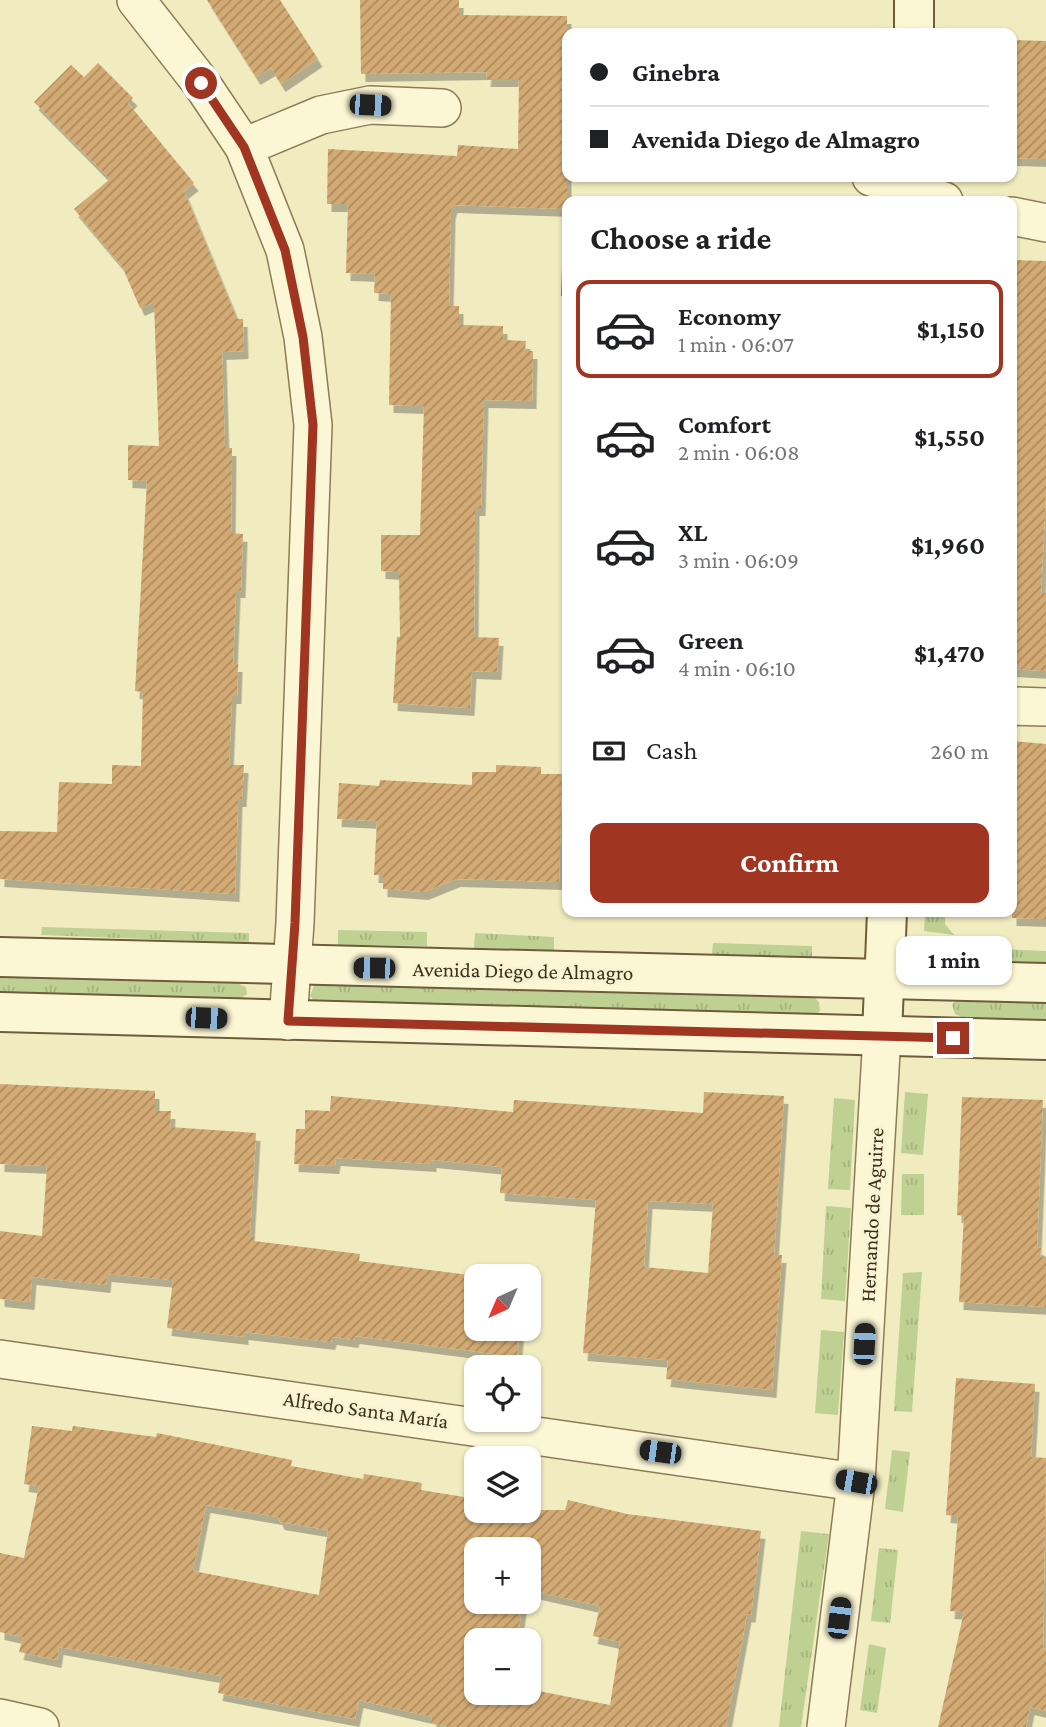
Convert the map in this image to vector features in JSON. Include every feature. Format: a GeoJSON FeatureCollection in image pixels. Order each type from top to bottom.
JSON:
{"type":"FeatureCollection","features":[{"type":"Feature","properties":{"kind":"street"},"geometry":{"type":"LineString","coordinates":[[914,0],[914,28]]}},
{"type":"Feature","properties":{"kind":"street"},"geometry":{"type":"LineString","coordinates":[[145,4],[244,147],[285,250],[303,337],[313,425],[288,1021]]}},
{"type":"Feature","properties":{"kind":"street"},"geometry":{"type":"LineString","coordinates":[[244,147],[321,115],[370,105],[442,108]]}},
{"type":"Feature","properties":{"kind":"street"},"geometry":{"type":"LineString","coordinates":[[888,182],[923,193]]}},
{"type":"Feature","properties":{"kind":"street"},"geometry":{"type":"LineString","coordinates":[[1017,217],[1046,223]]}},
{"type":"Feature","properties":{"kind":"street"},"geometry":{"type":"LineString","coordinates":[[1017,706],[1046,707]]}},
{"type":"Feature","properties":{"kind":"street","name":"Hernando de Aguirre"},"geometry":{"type":"LineString","coordinates":[[826,1727],[856,1482],[887,917]]}},
{"type":"Feature","properties":{"kind":"street","name":"Avenida Diego de Almagro"},"geometry":{"type":"LineString","coordinates":[[0,957],[1046,983]]}},
{"type":"Feature","properties":{"kind":"street"},"geometry":{"type":"LineString","coordinates":[[0,1012],[1046,1041]]}},
{"type":"Feature","properties":{"kind":"street","name":"Alfredo Santa María"},"geometry":{"type":"LineString","coordinates":[[0,1359],[856,1482]]}},
{"type":"Feature","properties":{"kind":"street"},"geometry":{"type":"LineString","coordinates":[[0,1718],[40,1727]]}},
{"type":"Feature","properties":{"kind":"green space"},"geometry":{"type":"Polygon","coordinates":[[[925,917],[945,917],[945,924],[954,935],[924,931],[925,917]]]}},
{"type":"Feature","properties":{"kind":"green space"},"geometry":{"type":"Polygon","coordinates":[[[42,927],[249,933],[249,943],[41,935],[42,927]]]}},
{"type":"Feature","properties":{"kind":"green space"},"geometry":{"type":"Polygon","coordinates":[[[338,930],[427,932],[427,946],[338,945],[338,930]]]}},
{"type":"Feature","properties":{"kind":"green space"},"geometry":{"type":"Polygon","coordinates":[[[475,933],[554,937],[554,951],[474,948],[475,933]]]}},
{"type":"Feature","properties":{"kind":"green space"},"geometry":{"type":"Polygon","coordinates":[[[713,943],[812,946],[812,959],[712,955],[713,943]]]}},
{"type":"Feature","properties":{"kind":"green space"},"geometry":{"type":"Polygon","coordinates":[[[999,949],[1046,951],[1046,965],[997,963],[999,949]]]}},
{"type":"Feature","properties":{"kind":"green space"},"geometry":{"type":"Polygon","coordinates":[[[0,970],[232,981],[246,987],[247,994],[235,1002],[0,993],[0,970]]]}},
{"type":"Feature","properties":{"kind":"green space"},"geometry":{"type":"Polygon","coordinates":[[[316,981],[531,991],[814,997],[819,1002],[820,1011],[815,1016],[317,1004],[310,996],[316,981]]]}},
{"type":"Feature","properties":{"kind":"green space"},"geometry":{"type":"Polygon","coordinates":[[[959,996],[1046,1000],[1046,1022],[966,1019],[955,1014],[952,1005],[959,996]]]}},
{"type":"Feature","properties":{"kind":"green space"},"geometry":{"type":"Polygon","coordinates":[[[905,1092],[928,1094],[923,1155],[901,1153],[905,1092]]]}},
{"type":"Feature","properties":{"kind":"green space"},"geometry":{"type":"Polygon","coordinates":[[[834,1098],[855,1100],[850,1190],[828,1189],[834,1098]]]}},
{"type":"Feature","properties":{"kind":"green space"},"geometry":{"type":"Polygon","coordinates":[[[902,1174],[924,1174],[924,1215],[901,1215],[902,1174]]]}},
{"type":"Feature","properties":{"kind":"green space"},"geometry":{"type":"Polygon","coordinates":[[[826,1206],[851,1208],[845,1301],[821,1299],[826,1206]]]}},
{"type":"Feature","properties":{"kind":"green space"},"geometry":{"type":"Polygon","coordinates":[[[922,1272],[912,1412],[894,1411],[903,1273],[922,1272]]]}},
{"type":"Feature","properties":{"kind":"green space"},"geometry":{"type":"Polygon","coordinates":[[[821,1330],[844,1332],[838,1415],[815,1413],[821,1330]]]}},
{"type":"Feature","properties":{"kind":"green space"},"geometry":{"type":"Polygon","coordinates":[[[892,1450],[910,1452],[903,1512],[885,1509],[892,1450]]]}},
{"type":"Feature","properties":{"kind":"green space"},"geometry":{"type":"Polygon","coordinates":[[[801,1531],[829,1534],[801,1727],[779,1727],[801,1531]]]}},
{"type":"Feature","properties":{"kind":"green space"},"geometry":{"type":"Polygon","coordinates":[[[879,1548],[898,1550],[890,1623],[871,1621],[879,1548]]]}},
{"type":"Feature","properties":{"kind":"green space"},"geometry":{"type":"Polygon","coordinates":[[[869,1644],[886,1648],[877,1713],[860,1710],[869,1644]]]}},
{"type":"Feature","properties":{"kind":"building"},"geometry":{"type":"Polygon","coordinates":[[[207,0],[280,0],[318,59],[281,84],[271,68],[256,77],[207,0]]]}},
{"type":"Feature","properties":{"kind":"building"},"geometry":{"type":"Polygon","coordinates":[[[360,0],[459,0],[459,15],[567,16],[567,28],[562,28],[562,182],[567,182],[567,196],[562,196],[562,209],[453,205],[451,212],[449,306],[459,306],[459,325],[503,326],[503,340],[526,341],[525,351],[533,351],[532,401],[484,400],[481,508],[475,508],[474,637],[499,638],[497,672],[472,671],[470,708],[393,703],[397,637],[400,637],[399,572],[381,571],[381,535],[420,535],[424,406],[389,405],[391,294],[374,293],[375,274],[346,273],[348,204],[327,204],[328,149],[457,156],[458,145],[518,149],[519,79],[486,79],[487,72],[361,74],[360,0]]]}},
{"type":"Feature","properties":{"kind":"building"},"geometry":{"type":"Polygon","coordinates":[[[1017,40],[1046,41],[1046,159],[1017,158],[1017,40]]]}},
{"type":"Feature","properties":{"kind":"building"},"geometry":{"type":"Polygon","coordinates":[[[98,63],[133,98],[128,103],[194,183],[184,191],[237,319],[243,319],[244,351],[222,352],[225,448],[232,448],[231,533],[243,534],[241,590],[236,590],[233,664],[238,664],[237,696],[232,696],[229,765],[244,765],[242,799],[238,799],[235,894],[0,879],[0,831],[57,832],[59,782],[112,784],[112,765],[141,766],[143,692],[135,691],[147,481],[128,480],[128,445],[159,446],[154,302],[140,308],[122,266],[74,209],[110,179],[34,102],[71,65],[84,77],[98,63]]]}},
{"type":"Feature","properties":{"kind":"building"},"geometry":{"type":"Polygon","coordinates":[[[1017,260],[1046,261],[1046,491],[1041,593],[1046,593],[1046,671],[1017,669],[1017,260]]]}},
{"type":"Feature","properties":{"kind":"building"},"geometry":{"type":"Polygon","coordinates":[[[1017,741],[1046,744],[1046,919],[1012,918],[1017,917],[1017,741]]]}},
{"type":"Feature","properties":{"kind":"building"},"geometry":{"type":"Polygon","coordinates":[[[496,765],[541,767],[541,774],[562,774],[559,882],[456,879],[424,892],[383,889],[383,875],[374,875],[377,821],[337,819],[339,783],[379,786],[380,780],[472,785],[472,772],[496,772],[496,765]]]}},
{"type":"Feature","properties":{"kind":"building"},"geometry":{"type":"Polygon","coordinates":[[[0,1084],[155,1091],[155,1111],[171,1111],[170,1127],[256,1133],[250,1235],[254,1235],[254,1241],[360,1254],[359,1261],[464,1274],[464,1341],[519,1341],[517,1355],[355,1336],[354,1340],[332,1337],[331,1342],[244,1332],[244,1337],[167,1328],[173,1280],[107,1274],[106,1285],[32,1277],[30,1302],[0,1299],[0,1231],[42,1236],[47,1166],[0,1164],[0,1084]]]}},
{"type":"Feature","properties":{"kind":"building"},"geometry":{"type":"Polygon","coordinates":[[[704,1092],[784,1096],[774,1255],[782,1255],[772,1390],[666,1379],[668,1360],[583,1353],[596,1200],[500,1193],[502,1167],[432,1160],[432,1164],[336,1158],[335,1166],[294,1164],[296,1129],[305,1129],[305,1110],[330,1111],[331,1096],[513,1112],[514,1100],[703,1113],[704,1092]],[[648,1201],[644,1267],[708,1273],[713,1204],[648,1201]]]}},
{"type":"Feature","properties":{"kind":"building"},"geometry":{"type":"Polygon","coordinates":[[[962,1097],[1043,1100],[1037,1247],[1041,1248],[1040,1257],[1046,1257],[1046,1307],[959,1302],[964,1216],[957,1215],[962,1097]]]}},
{"type":"Feature","properties":{"kind":"building"},"geometry":{"type":"Polygon","coordinates":[[[956,1378],[1035,1384],[1031,1457],[1046,1458],[1043,1648],[1046,1649],[1046,1711],[1030,1707],[1026,1727],[938,1727],[964,1612],[950,1611],[958,1516],[946,1515],[956,1378]]]}},
{"type":"Feature","properties":{"kind":"building"},"geometry":{"type":"Polygon","coordinates":[[[32,1426],[72,1431],[73,1426],[156,1437],[157,1433],[292,1460],[291,1466],[363,1479],[364,1474],[422,1483],[421,1490],[464,1497],[464,1523],[541,1523],[541,1510],[565,1510],[568,1500],[627,1514],[761,1531],[751,1615],[747,1614],[726,1727],[449,1727],[431,1723],[432,1717],[359,1700],[355,1719],[218,1693],[221,1676],[59,1647],[57,1660],[19,1652],[23,1637],[0,1632],[0,1553],[24,1558],[39,1486],[24,1484],[32,1426]],[[206,1505],[193,1571],[319,1595],[328,1530],[280,1522],[278,1517],[206,1505]],[[464,1537],[464,1614],[521,1614],[519,1628],[464,1628],[464,1705],[541,1705],[541,1692],[610,1705],[620,1642],[593,1636],[600,1606],[541,1593],[541,1537],[464,1537]]]}},
{"type":"Feature","properties":{"kind":"route"},"geometry":{"type":"LineString","coordinates":[[201,83],[244,147],[285,250],[303,337],[313,425],[295,923],[288,1021],[953,1038]]}}]}
